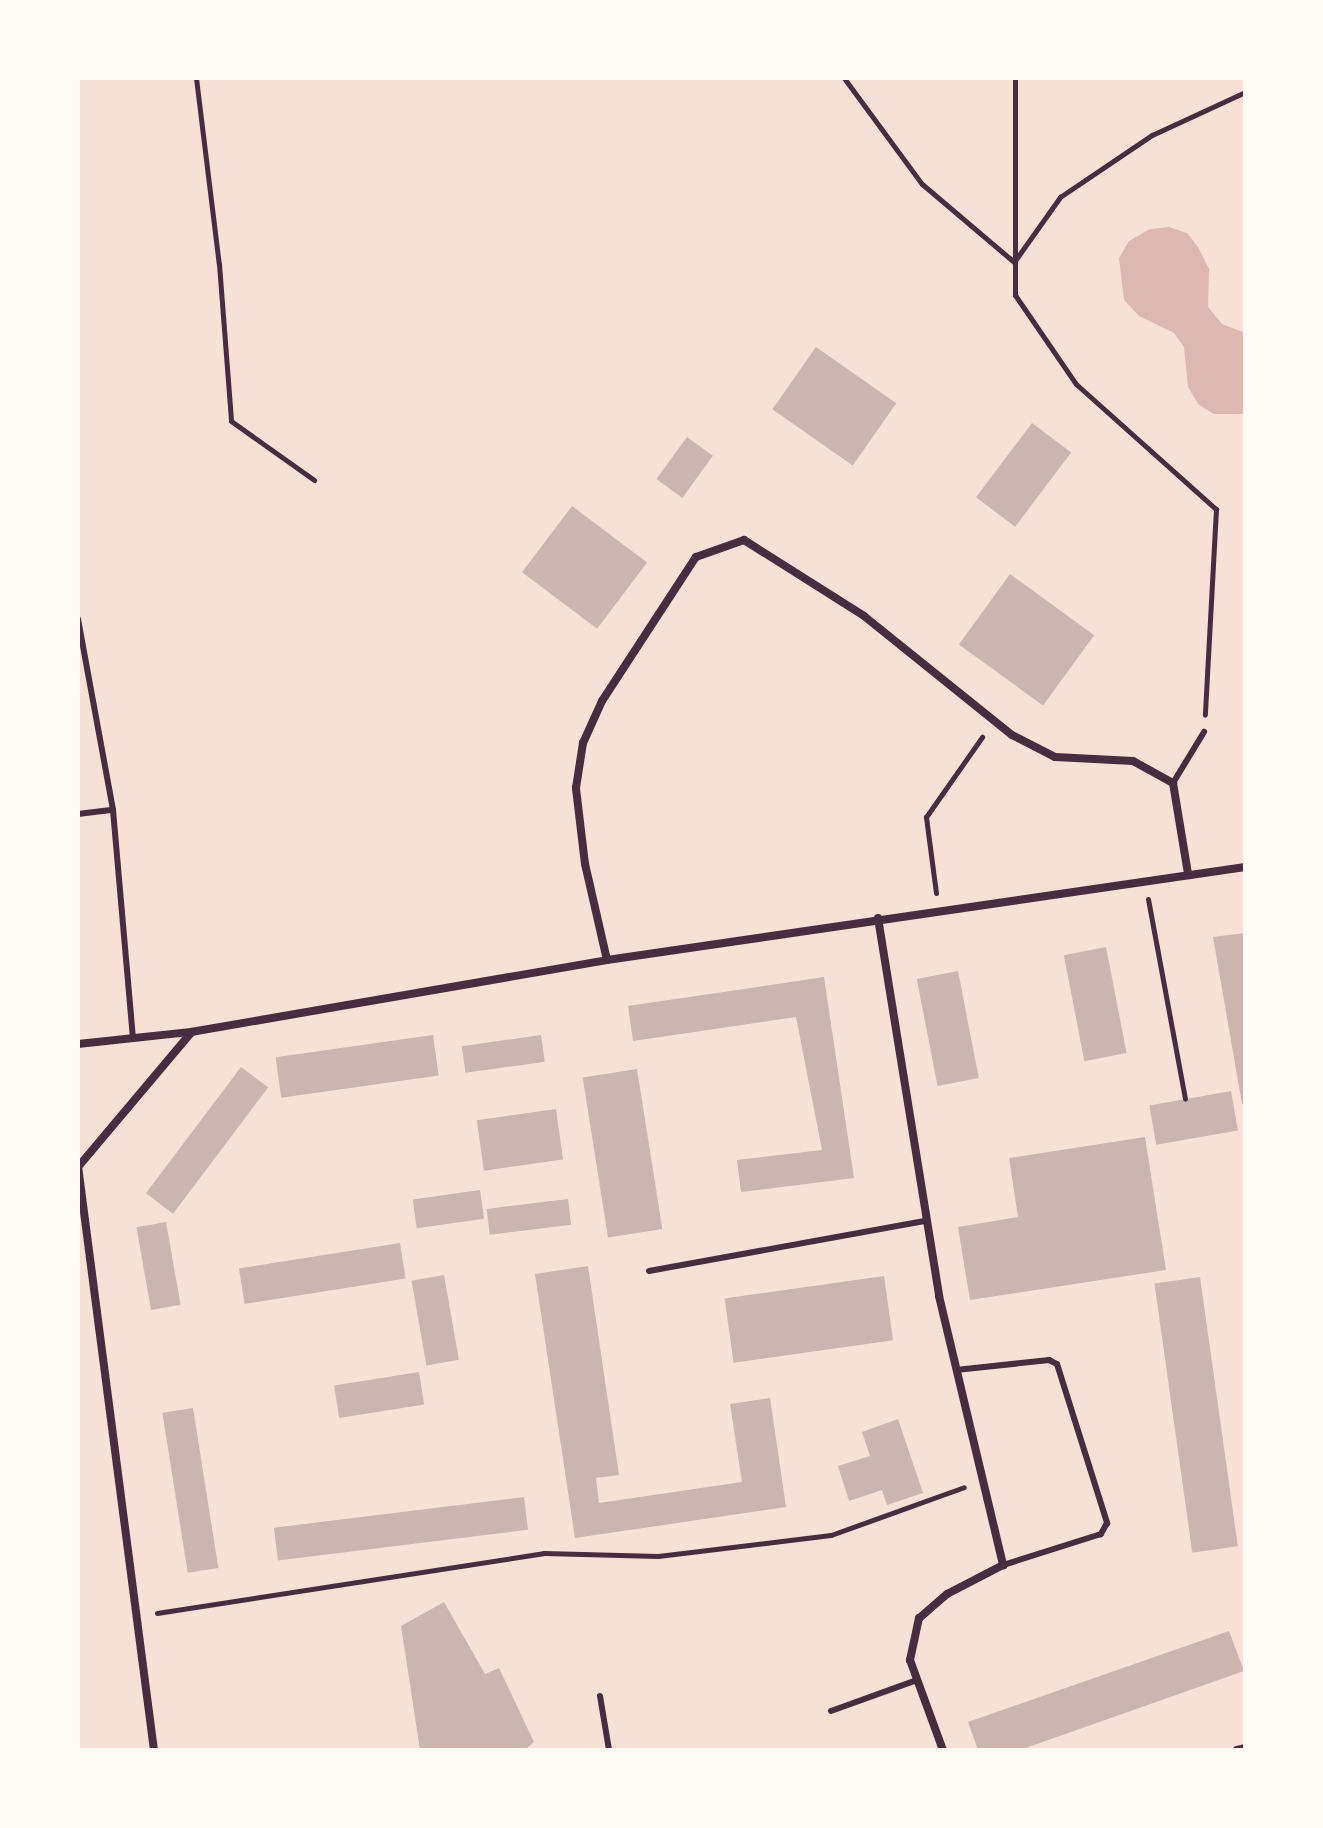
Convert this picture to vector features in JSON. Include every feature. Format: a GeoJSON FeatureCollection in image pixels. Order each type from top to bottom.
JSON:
{"type":"FeatureCollection","features":[{"type":"Feature","properties":{"kind":"street"},"geometry":{"type":"LineString","coordinates":[[607,960],[585,864],[576,788],[583,743],[602,701],[696,557],[744,540],[864,616],[995,721],[1055,757],[1133,761],[1173,783],[1188,874]]}},
{"type":"Feature","properties":{"kind":"street"},"geometry":{"type":"LineString","coordinates":[[78,1044],[191,1032],[607,960],[939,909],[1245,867]]}},
{"type":"Feature","properties":{"kind":"street"},"geometry":{"type":"LineString","coordinates":[[878,918],[925,1221],[956,1370],[1003,1565],[947,1594],[919,1618],[910,1660],[943,1750]]}},
{"type":"Feature","properties":{"kind":"street"},"geometry":{"type":"LineString","coordinates":[[154,1750],[78,1166],[191,1032]]}},
{"type":"Feature","properties":{"kind":"street"},"geometry":{"type":"LineString","coordinates":[[1237,1750],[1245,1748]]}},
{"type":"Feature","properties":{"kind":"lane"},"geometry":{"type":"LineString","coordinates":[[78,619],[113,810],[133,1038]]}},
{"type":"Feature","properties":{"kind":"lane"},"geometry":{"type":"LineString","coordinates":[[1173,783],[1204,732]]}},
{"type":"Feature","properties":{"kind":"lane"},"geometry":{"type":"LineString","coordinates":[[78,814],[113,810]]}},
{"type":"Feature","properties":{"kind":"lane"},"geometry":{"type":"LineString","coordinates":[[649,1271],[925,1221]]}},
{"type":"Feature","properties":{"kind":"lane"},"geometry":{"type":"LineString","coordinates":[[956,1370],[1049,1360],[1057,1364],[1107,1523],[1101,1534],[1003,1565]]}},
{"type":"Feature","properties":{"kind":"lane"},"geometry":{"type":"LineString","coordinates":[[831,1711],[917,1680]]}},
{"type":"Feature","properties":{"kind":"lane"},"geometry":{"type":"LineString","coordinates":[[600,1696],[609,1750]]}},
{"type":"Feature","properties":{"kind":"path"},"geometry":{"type":"LineString","coordinates":[[196,78],[219,264],[231,421],[314,480]]}},
{"type":"Feature","properties":{"kind":"path"},"geometry":{"type":"LineString","coordinates":[[844,78],[922,184],[1014,262]]}},
{"type":"Feature","properties":{"kind":"path"},"geometry":{"type":"LineString","coordinates":[[1015,78],[1015,295],[1076,384],[1216,509],[1204,732]]}},
{"type":"Feature","properties":{"kind":"path"},"geometry":{"type":"LineString","coordinates":[[1014,262],[1060,197],[1152,135],[1245,92]]}},
{"type":"Feature","properties":{"kind":"path"},"geometry":{"type":"LineString","coordinates":[[939,909],[926,817],[941,789],[995,721]]}},
{"type":"Feature","properties":{"kind":"path"},"geometry":{"type":"LineString","coordinates":[[1145,880],[1185,1099]]}},
{"type":"Feature","properties":{"kind":"path"},"geometry":{"type":"LineString","coordinates":[[137,1618],[174,1608],[544,1553],[658,1556],[831,1535],[983,1480]]}},
{"type":"Feature","properties":{"kind":"shaded area"},"geometry":{"type":"Polygon","coordinates":[[[1169,227],[1187,233],[1209,269],[1208,307],[1222,324],[1245,333],[1245,414],[1214,414],[1199,405],[1188,387],[1184,347],[1174,333],[1139,316],[1124,300],[1119,258],[1129,241],[1150,229],[1169,227]]]}},
{"type":"Feature","properties":{"kind":"building"},"geometry":{"type":"Polygon","coordinates":[[[816,347],[896,403],[853,465],[772,409],[816,347]]]}},
{"type":"Feature","properties":{"kind":"building"},"geometry":{"type":"Polygon","coordinates":[[[1032,423],[1071,452],[1015,527],[976,497],[1032,423]]]}},
{"type":"Feature","properties":{"kind":"building"},"geometry":{"type":"Polygon","coordinates":[[[687,437],[713,456],[682,498],[656,479],[687,437]]]}},
{"type":"Feature","properties":{"kind":"building"},"geometry":{"type":"Polygon","coordinates":[[[572,506],[647,563],[597,629],[522,572],[572,506]]]}},
{"type":"Feature","properties":{"kind":"building"},"geometry":{"type":"Polygon","coordinates":[[[1010,574],[1094,635],[1043,706],[959,644],[1010,574]]]}},
{"type":"Feature","properties":{"kind":"building"},"geometry":{"type":"Polygon","coordinates":[[[1245,933],[1245,1104],[1242,1104],[1213,937],[1245,933]]]}},
{"type":"Feature","properties":{"kind":"building"},"geometry":{"type":"Polygon","coordinates":[[[1106,947],[1127,1053],[1084,1061],[1064,955],[1106,947]]]}},
{"type":"Feature","properties":{"kind":"building"},"geometry":{"type":"Polygon","coordinates":[[[958,971],[979,1078],[938,1086],[917,979],[958,971]]]}},
{"type":"Feature","properties":{"kind":"building"},"geometry":{"type":"Polygon","coordinates":[[[824,977],[854,1178],[741,1192],[737,1160],[822,1150],[796,1017],[633,1041],[628,1006],[824,977]]]}},
{"type":"Feature","properties":{"kind":"building"},"geometry":{"type":"Polygon","coordinates":[[[433,1035],[439,1076],[281,1098],[276,1057],[433,1035]]]}},
{"type":"Feature","properties":{"kind":"building"},"geometry":{"type":"Polygon","coordinates":[[[541,1035],[545,1062],[466,1073],[462,1046],[541,1035]]]}},
{"type":"Feature","properties":{"kind":"building"},"geometry":{"type":"Polygon","coordinates":[[[241,1067],[268,1087],[173,1214],[146,1193],[241,1067]]]}},
{"type":"Feature","properties":{"kind":"building"},"geometry":{"type":"Polygon","coordinates":[[[637,1069],[662,1229],[608,1238],[583,1078],[637,1069]]]}},
{"type":"Feature","properties":{"kind":"building"},"geometry":{"type":"Polygon","coordinates":[[[1231,1091],[1238,1130],[1156,1145],[1149,1105],[1231,1091]]]}},
{"type":"Feature","properties":{"kind":"building"},"geometry":{"type":"Polygon","coordinates":[[[556,1109],[563,1160],[484,1171],[477,1120],[556,1109]]]}},
{"type":"Feature","properties":{"kind":"building"},"geometry":{"type":"Polygon","coordinates":[[[1145,1137],[1166,1270],[970,1300],[958,1227],[1018,1217],[1009,1158],[1145,1137]]]}},
{"type":"Feature","properties":{"kind":"building"},"geometry":{"type":"Polygon","coordinates":[[[480,1190],[484,1219],[417,1228],[413,1199],[480,1190]]]}},
{"type":"Feature","properties":{"kind":"building"},"geometry":{"type":"Polygon","coordinates":[[[568,1199],[571,1225],[490,1235],[487,1209],[568,1199]]]}},
{"type":"Feature","properties":{"kind":"building"},"geometry":{"type":"Polygon","coordinates":[[[166,1222],[181,1305],[151,1310],[136,1227],[166,1222]]]}},
{"type":"Feature","properties":{"kind":"building"},"geometry":{"type":"Polygon","coordinates":[[[400,1243],[406,1279],[245,1304],[239,1268],[400,1243]]]}},
{"type":"Feature","properties":{"kind":"building"},"geometry":{"type":"Polygon","coordinates":[[[588,1266],[619,1475],[596,1478],[599,1503],[742,1482],[730,1404],[770,1398],[786,1507],[575,1538],[535,1274],[588,1266]]]}},
{"type":"Feature","properties":{"kind":"building"},"geometry":{"type":"Polygon","coordinates":[[[444,1275],[459,1360],[426,1365],[412,1281],[444,1275]]]}},
{"type":"Feature","properties":{"kind":"building"},"geometry":{"type":"Polygon","coordinates":[[[884,1276],[893,1340],[734,1363],[725,1298],[884,1276]]]}},
{"type":"Feature","properties":{"kind":"building"},"geometry":{"type":"Polygon","coordinates":[[[1200,1277],[1238,1546],[1192,1553],[1154,1283],[1200,1277]]]}},
{"type":"Feature","properties":{"kind":"building"},"geometry":{"type":"Polygon","coordinates":[[[419,1372],[424,1405],[339,1418],[334,1385],[419,1372]]]}},
{"type":"Feature","properties":{"kind":"building"},"geometry":{"type":"Polygon","coordinates":[[[193,1408],[218,1568],[188,1573],[162,1413],[193,1408]]]}},
{"type":"Feature","properties":{"kind":"building"},"geometry":{"type":"Polygon","coordinates":[[[898,1419],[923,1493],[887,1505],[882,1490],[849,1501],[838,1466],[870,1456],[862,1432],[898,1419]]]}},
{"type":"Feature","properties":{"kind":"building"},"geometry":{"type":"Polygon","coordinates":[[[524,1497],[528,1530],[278,1560],[274,1528],[524,1497]]]}},
{"type":"Feature","properties":{"kind":"building"},"geometry":{"type":"Polygon","coordinates":[[[444,1602],[485,1674],[499,1668],[534,1742],[525,1750],[420,1750],[401,1626],[444,1602]]]}},
{"type":"Feature","properties":{"kind":"building"},"geometry":{"type":"Polygon","coordinates":[[[1229,1631],[1244,1671],[1020,1750],[978,1750],[968,1722],[1229,1631]]]}}]}
